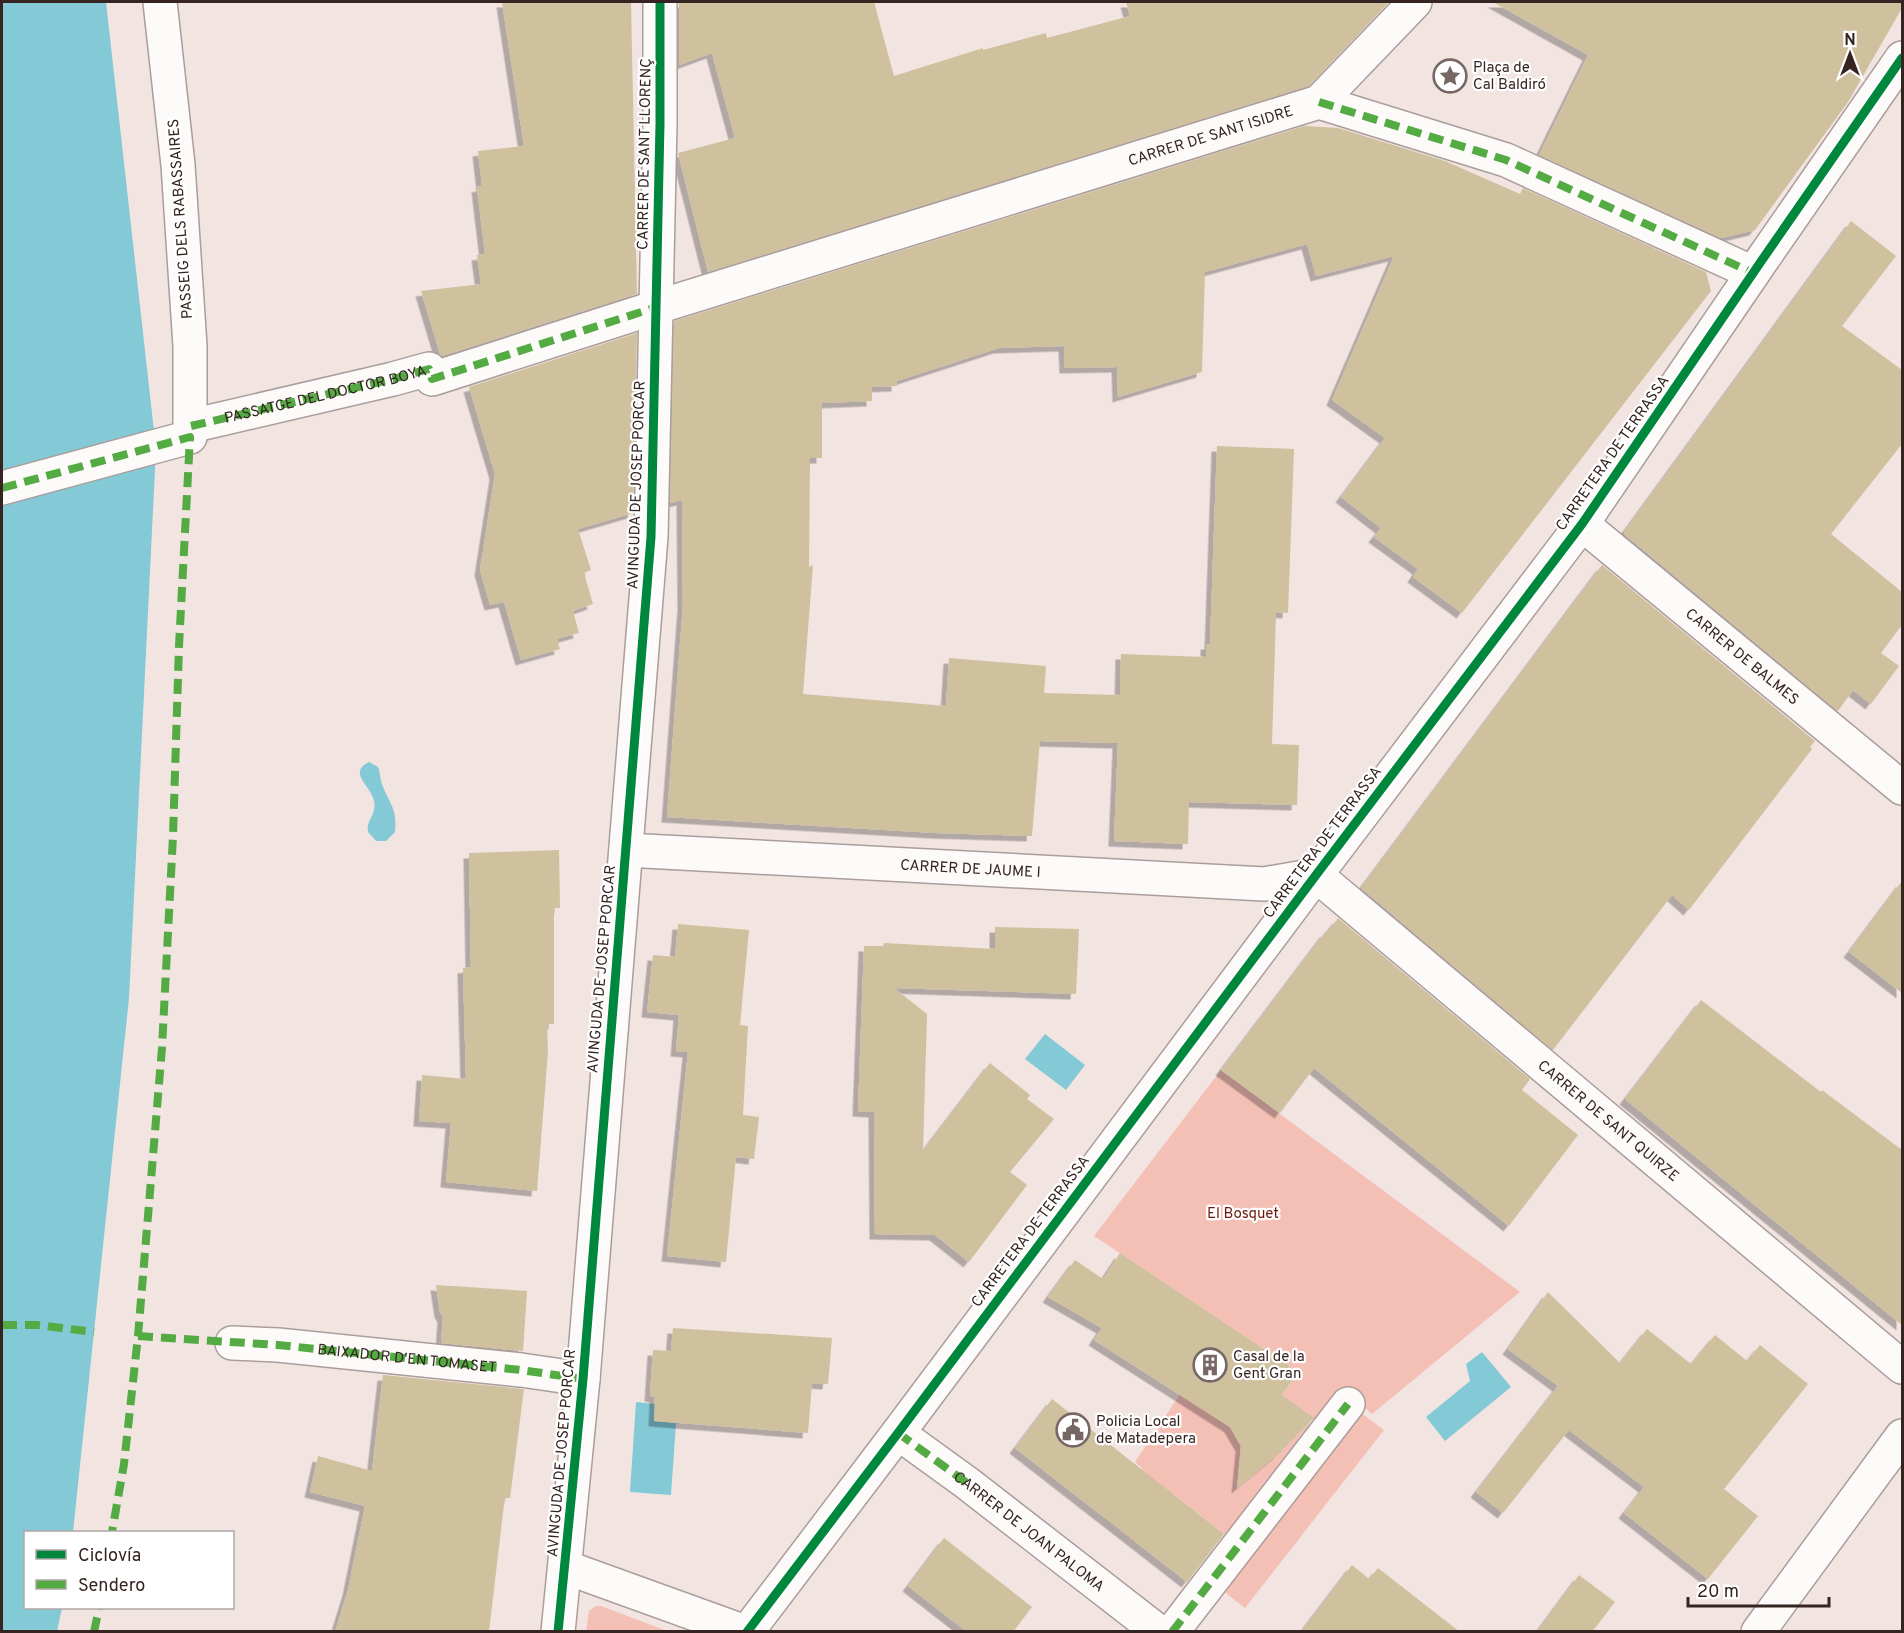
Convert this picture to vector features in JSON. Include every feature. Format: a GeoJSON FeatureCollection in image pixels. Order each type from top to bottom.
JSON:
{"type":"FeatureCollection","features":[{"type":"Feature","properties":{"kind":"street","name":"PASSEIG DELS RABASSAIRES"},"geometry":{"type":"LineString","coordinates":[[160,2],[178,165],[190,346],[191,431]]}},
{"type":"Feature","properties":{"kind":"street","name":"CARRER DE SANT LLORENÇ"},"geometry":{"type":"LineString","coordinates":[[657,307],[660,2]]}},
{"type":"Feature","properties":{"kind":"street"},"geometry":{"type":"LineString","coordinates":[[1415,2],[1319,102],[1506,160],[1753,273]]}},
{"type":"Feature","properties":{"kind":"street","name":"CARRETERA DE TERRASSA"},"geometry":{"type":"LineString","coordinates":[[746,1632],[1582,524],[1902,58]]}},
{"type":"Feature","properties":{"kind":"street","name":"CARRER DE SANT ISIDRE"},"geometry":{"type":"LineString","coordinates":[[657,307],[1319,102]]}},
{"type":"Feature","properties":{"kind":"street","name":"PASSATGE DEL DOCTOR BOYA"},"geometry":{"type":"LineString","coordinates":[[2,488],[191,431],[429,369],[432,379],[657,307]]}},
{"type":"Feature","properties":{"kind":"street","name":"AVINGUDA DE JOSEP PORCAR"},"geometry":{"type":"LineString","coordinates":[[558,1632],[583,1379],[651,537],[657,307]]}},
{"type":"Feature","properties":{"kind":"street","name":"CARRER DE BALMES"},"geometry":{"type":"LineString","coordinates":[[1582,524],[1902,788]]}},
{"type":"Feature","properties":{"kind":"street","name":"CARRER DE JAUME I"},"geometry":{"type":"LineString","coordinates":[[626,850],[1264,884],[1316,875]]}},
{"type":"Feature","properties":{"kind":"street","name":"CARRER DE SANT QUIRZE"},"geometry":{"type":"LineString","coordinates":[[1316,875],[1902,1367]]}},
{"type":"Feature","properties":{"kind":"street","name":"BAIXADOR D'EN TOMASET"},"geometry":{"type":"LineString","coordinates":[[232,1343],[278,1345],[521,1370],[583,1379]]}},
{"type":"Feature","properties":{"kind":"street"},"geometry":{"type":"LineString","coordinates":[[1172,1632],[1348,1404]]}},
{"type":"Feature","properties":{"kind":"street","name":"CARRER DE JOAN PALOMA"},"geometry":{"type":"LineString","coordinates":[[898,1433],[967,1483],[1160,1632]]}},
{"type":"Feature","properties":{"kind":"street"},"geometry":{"type":"LineString","coordinates":[[1758,1632],[1902,1436]]}},
{"type":"Feature","properties":{"kind":"street"},"geometry":{"type":"LineString","coordinates":[[565,1567],[746,1632]]}},
{"type":"Feature","properties":{"kind":"green space","name":"El Bosquet"},"geometry":{"type":"Polygon","coordinates":[[[1221,1070],[1520,1292],[1372,1414],[1358,1402],[1237,1544],[1172,1493],[1134,1541],[1104,1518],[1142,1468],[1135,1462],[1180,1394],[1230,1427],[1241,1446],[1238,1488],[1314,1419],[1282,1395],[1298,1372],[1094,1236],[1221,1070]]]}},
{"type":"Feature","properties":{"kind":"green space"},"geometry":{"type":"Polygon","coordinates":[[[1356,1409],[1384,1430],[1245,1608],[1217,1586],[1356,1409]]]}},
{"type":"Feature","properties":{"kind":"green space"},"geometry":{"type":"Polygon","coordinates":[[[596,1606],[667,1631],[586,1631],[589,1611],[596,1606]]]}},
{"type":"Feature","properties":{"kind":"water"},"geometry":{"type":"Polygon","coordinates":[[[2,2],[106,2],[156,449],[129,998],[73,1531],[24,1531],[24,1609],[62,1609],[57,1631],[2,1632],[2,2]]]}},
{"type":"Feature","properties":{"kind":"water"},"geometry":{"type":"Polygon","coordinates":[[[369,762],[378,767],[383,788],[395,816],[395,832],[386,841],[376,841],[368,832],[375,806],[372,795],[362,780],[360,770],[369,762]]]}},
{"type":"Feature","properties":{"kind":"water"},"geometry":{"type":"Polygon","coordinates":[[[1045,1034],[1085,1065],[1066,1090],[1025,1059],[1045,1034]]]}},
{"type":"Feature","properties":{"kind":"water"},"geometry":{"type":"Polygon","coordinates":[[[1482,1352],[1511,1387],[1445,1441],[1426,1417],[1470,1381],[1466,1364],[1482,1352]]]}},
{"type":"Feature","properties":{"kind":"water"},"geometry":{"type":"Polygon","coordinates":[[[636,1402],[655,1404],[654,1421],[676,1423],[671,1495],[630,1492],[636,1402]]]}},
{"type":"Feature","properties":{"kind":"building"},"geometry":{"type":"Polygon","coordinates":[[[502,2],[631,2],[637,294],[442,356],[421,291],[481,284],[477,255],[485,254],[477,187],[482,186],[478,151],[524,146],[502,2]]]}},
{"type":"Feature","properties":{"kind":"building"},"geometry":{"type":"Polygon","coordinates":[[[679,2],[874,2],[894,76],[983,48],[983,50],[1046,33],[1047,38],[1130,16],[1126,2],[1389,2],[1309,86],[708,272],[678,153],[735,138],[712,53],[679,65],[679,2]]]}},
{"type":"Feature","properties":{"kind":"building"},"geometry":{"type":"Polygon","coordinates":[[[1493,2],[1902,2],[1902,8],[1848,102],[1755,230],[1721,238],[1539,155],[1588,55],[1493,2]]]}},
{"type":"Feature","properties":{"kind":"building"},"geometry":{"type":"Polygon","coordinates":[[[1304,126],[1338,128],[1445,161],[1520,194],[1523,188],[1706,272],[1711,291],[1462,613],[1413,577],[1418,569],[1374,537],[1381,528],[1341,497],[1385,438],[1332,400],[1394,256],[1316,276],[1307,244],[1205,272],[1202,372],[1118,397],[1117,367],[1065,368],[1064,346],[999,348],[897,381],[897,386],[872,387],[872,401],[822,403],[822,458],[810,458],[809,567],[813,565],[803,694],[946,706],[949,658],[1046,666],[1044,693],[1120,695],[1121,654],[1206,657],[1206,644],[1210,644],[1217,446],[1294,449],[1288,613],[1276,612],[1272,744],[1299,745],[1297,805],[1189,802],[1188,844],[1114,841],[1118,743],[1040,741],[1032,836],[936,833],[667,817],[683,604],[682,500],[670,503],[674,321],[1304,126]]]}},
{"type":"Feature","properties":{"kind":"building"},"geometry":{"type":"Polygon","coordinates":[[[1851,221],[1896,256],[1842,326],[1902,370],[1902,444],[1831,534],[1902,592],[1902,625],[1881,653],[1899,666],[1871,704],[1853,690],[1838,711],[1624,532],[1851,221]]]}},
{"type":"Feature","properties":{"kind":"building"},"geometry":{"type":"Polygon","coordinates":[[[637,333],[633,513],[578,529],[591,570],[584,573],[593,604],[573,611],[579,633],[557,639],[560,649],[521,660],[504,602],[490,605],[480,570],[495,474],[469,387],[637,333]]]}},
{"type":"Feature","properties":{"kind":"building"},"geometry":{"type":"Polygon","coordinates":[[[1602,565],[1815,741],[1810,747],[1812,749],[1689,910],[1672,895],[1553,1050],[1361,888],[1602,565]]]}},
{"type":"Feature","properties":{"kind":"building"},"geometry":{"type":"Polygon","coordinates":[[[559,850],[560,908],[554,908],[554,1024],[547,1024],[548,1052],[537,1191],[446,1182],[451,1123],[419,1121],[422,1075],[466,1079],[463,968],[471,967],[469,853],[559,850]]]}},
{"type":"Feature","properties":{"kind":"building"},"geometry":{"type":"Polygon","coordinates":[[[1902,881],[1902,993],[1849,952],[1902,881]]]}},
{"type":"Feature","properties":{"kind":"building"},"geometry":{"type":"Polygon","coordinates":[[[1338,918],[1530,1079],[1522,1090],[1578,1135],[1509,1226],[1314,1068],[1280,1113],[1221,1070],[1338,918]]]}},
{"type":"Feature","properties":{"kind":"building"},"geometry":{"type":"Polygon","coordinates":[[[678,924],[749,930],[740,1025],[748,1026],[743,1115],[759,1117],[754,1159],[736,1157],[726,1262],[667,1256],[688,1052],[676,1051],[679,1015],[647,1012],[653,955],[675,957],[678,924]]]}},
{"type":"Feature","properties":{"kind":"building"},"geometry":{"type":"Polygon","coordinates":[[[995,927],[1079,929],[1076,994],[894,988],[927,1014],[923,1151],[990,1063],[1030,1095],[1027,1099],[1054,1119],[1010,1172],[1027,1185],[969,1262],[935,1235],[875,1234],[874,1112],[858,1111],[864,946],[883,946],[884,943],[995,949],[995,927]]]}},
{"type":"Feature","properties":{"kind":"building"},"geometry":{"type":"Polygon","coordinates":[[[1701,1000],[1821,1092],[1822,1090],[1902,1150],[1902,1325],[1625,1099],[1701,1000]]]}},
{"type":"Feature","properties":{"kind":"building","name":"Casal de la Gent Gran"},"geometry":{"type":"Polygon","coordinates":[[[1120,1253],[1298,1372],[1282,1395],[1314,1418],[1277,1455],[1237,1488],[1241,1446],[1230,1427],[1094,1340],[1102,1328],[1048,1297],[1075,1260],[1103,1279],[1120,1253]]]}},
{"type":"Feature","properties":{"kind":"building"},"geometry":{"type":"Polygon","coordinates":[[[436,1285],[527,1291],[523,1351],[441,1343],[443,1317],[440,1312],[436,1285]]]}},
{"type":"Feature","properties":{"kind":"building"},"geometry":{"type":"Polygon","coordinates":[[[1548,1292],[1620,1363],[1647,1329],[1691,1364],[1715,1335],[1747,1361],[1760,1345],[1808,1384],[1724,1489],[1758,1516],[1708,1579],[1624,1513],[1644,1487],[1569,1430],[1503,1513],[1476,1492],[1558,1386],[1508,1349],[1548,1292]]]}},
{"type":"Feature","properties":{"kind":"building"},"geometry":{"type":"Polygon","coordinates":[[[673,1328],[832,1338],[828,1384],[812,1383],[808,1433],[654,1421],[655,1397],[650,1396],[653,1350],[671,1351],[673,1328]]]}},
{"type":"Feature","properties":{"kind":"building"},"geometry":{"type":"Polygon","coordinates":[[[383,1375],[524,1389],[510,1498],[505,1498],[504,1504],[489,1632],[335,1632],[348,1590],[365,1506],[310,1492],[318,1456],[372,1471],[383,1375]]]}},
{"type":"Feature","properties":{"kind":"building"},"geometry":{"type":"Polygon","coordinates":[[[1052,1399],[1224,1534],[1187,1582],[1015,1448],[1052,1399]]]}},
{"type":"Feature","properties":{"kind":"building"},"geometry":{"type":"Polygon","coordinates":[[[944,1538],[1032,1607],[1013,1632],[967,1632],[908,1586],[944,1538]]]}},
{"type":"Feature","properties":{"kind":"building"},"geometry":{"type":"Polygon","coordinates":[[[1352,1565],[1369,1579],[1378,1568],[1460,1632],[1301,1632],[1352,1565]]]}},
{"type":"Feature","properties":{"kind":"building"},"geometry":{"type":"Polygon","coordinates":[[[1579,1575],[1615,1602],[1592,1632],[1537,1632],[1579,1575]]]}},
{"type":"Feature","properties":{"kind":"marked path"},"geometry":{"type":"LineString","coordinates":[[1319,102],[1506,160],[1753,273]]}},
{"type":"Feature","properties":{"kind":"marked path"},"geometry":{"type":"LineString","coordinates":[[191,426],[429,369],[432,379],[657,307]]}},
{"type":"Feature","properties":{"kind":"marked path"},"geometry":{"type":"LineString","coordinates":[[2,488],[190,437],[162,1048],[138,1336],[124,1464],[112,1531]]}},
{"type":"Feature","properties":{"kind":"marked path"},"geometry":{"type":"LineString","coordinates":[[2,1325],[37,1325],[94,1332]]}},
{"type":"Feature","properties":{"kind":"marked path"},"geometry":{"type":"LineString","coordinates":[[138,1336],[278,1345],[521,1370],[583,1379]]}},
{"type":"Feature","properties":{"kind":"marked path"},"geometry":{"type":"LineString","coordinates":[[1172,1632],[1348,1404]]}},
{"type":"Feature","properties":{"kind":"marked path"},"geometry":{"type":"LineString","coordinates":[[898,1433],[967,1483]]}},
{"type":"Feature","properties":{"kind":"marked path"},"geometry":{"type":"LineString","coordinates":[[94,1632],[99,1609]]}},
{"type":"Feature","properties":{"kind":"cycle path"},"geometry":{"type":"LineString","coordinates":[[558,1632],[583,1379],[651,537],[660,124],[660,2]]}},
{"type":"Feature","properties":{"kind":"cycle path"},"geometry":{"type":"LineString","coordinates":[[747,1632],[1582,524],[1902,58]]}},
{"type":"Feature","properties":{"kind":"place","name":"Plaça de Cal Baldiró"},"geometry":{"type":"Point","coordinates":[1450,76]}},
{"type":"Feature","properties":{"kind":"place","name":"Casal de la Gent Gran"},"geometry":{"type":"Point","coordinates":[1210,1365]}},
{"type":"Feature","properties":{"kind":"place","name":"Policia Local de Matadepera"},"geometry":{"type":"Point","coordinates":[1073,1430]}}]}
